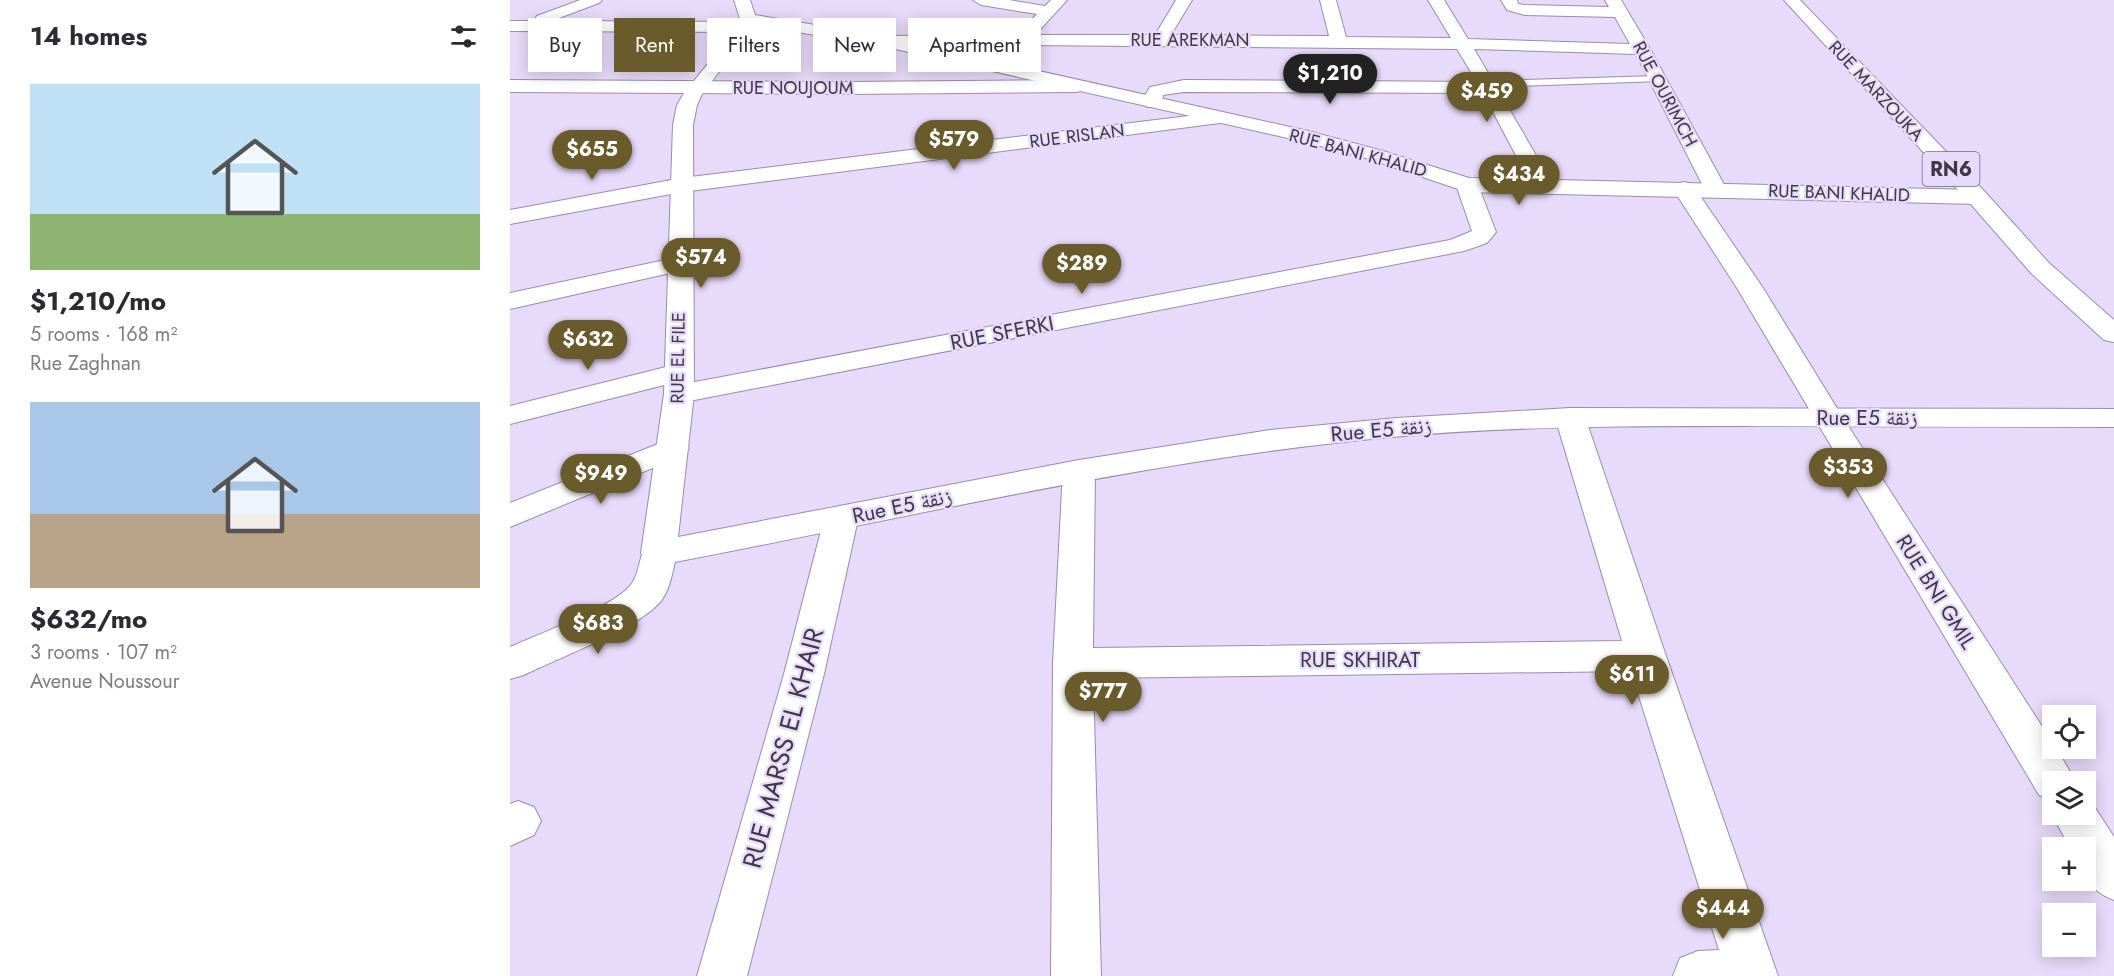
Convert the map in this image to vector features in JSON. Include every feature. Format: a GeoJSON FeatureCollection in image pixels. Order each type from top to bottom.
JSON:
{"type":"FeatureCollection","features":[{"type":"Feature","properties":{"kind":"street"},"geometry":{"type":"LineString","coordinates":[[514,28],[594,0]]}},
{"type":"Feature","properties":{"kind":"street"},"geometry":{"type":"LineString","coordinates":[[742,0],[746,18]]}},
{"type":"Feature","properties":{"kind":"street"},"geometry":{"type":"LineString","coordinates":[[981,0],[1054,6]]}},
{"type":"Feature","properties":{"kind":"street"},"geometry":{"type":"LineString","coordinates":[[1160,40],[1184,0]]}},
{"type":"Feature","properties":{"kind":"street"},"geometry":{"type":"LineString","coordinates":[[1328,0],[1339,42]]}},
{"type":"Feature","properties":{"kind":"street"},"geometry":{"type":"LineString","coordinates":[[1436,0],[1488,86],[1543,186]]}},
{"type":"Feature","properties":{"kind":"street"},"geometry":{"type":"LineString","coordinates":[[1509,0],[1512,7],[1525,10],[1616,6]]}},
{"type":"Feature","properties":{"kind":"street","name":"RUE MARZOUKA"},"geometry":{"type":"LineString","coordinates":[[1792,0],[1977,197],[2040,268],[2114,334]]}},
{"type":"Feature","properties":{"kind":"street"},"geometry":{"type":"LineString","coordinates":[[1041,19],[1054,6]]}},
{"type":"Feature","properties":{"kind":"street","name":"RUE OURIMCH"},"geometry":{"type":"LineString","coordinates":[[1616,6],[1642,49],[1716,190]]}},
{"type":"Feature","properties":{"kind":"street","name":"RUE BANI KHALID"},"geometry":{"type":"LineString","coordinates":[[514,28],[707,24]]}},
{"type":"Feature","properties":{"kind":"street","name":"RUE AREKMAN"},"geometry":{"type":"LineString","coordinates":[[1041,39],[1461,43],[1642,49]]}},
{"type":"Feature","properties":{"kind":"street","name":"RUE EL FILE"},"geometry":{"type":"LineString","coordinates":[[510,664],[630,608],[648,591],[659,553],[673,448],[678,383],[683,124],[689,100],[710,72]]}},
{"type":"Feature","properties":{"kind":"street","name":"RUE BANI KHALID"},"geometry":{"type":"LineString","coordinates":[[1017,72],[1376,155],[1467,185],[1977,197]]}},
{"type":"Feature","properties":{"kind":"street","name":"RUE NOUJOUM"},"geometry":{"type":"LineString","coordinates":[[510,86],[698,88],[1077,86]]}},
{"type":"Feature","properties":{"kind":"street"},"geometry":{"type":"LineString","coordinates":[[1154,103],[1152,97],[1157,91],[1184,86],[1488,86]]}},
{"type":"Feature","properties":{"kind":"street","name":"RUE RISLAN"},"geometry":{"type":"LineString","coordinates":[[510,217],[682,185],[1221,118]]}},
{"type":"Feature","properties":{"kind":"street","name":"RUE SFERKI"},"geometry":{"type":"LineString","coordinates":[[678,383],[1455,246],[1479,237],[1484,232],[1467,185]]}},
{"type":"Feature","properties":{"kind":"street","name":"RUE BNI GMIL"},"geometry":{"type":"LineString","coordinates":[[1684,189],[1750,288],[1827,418],[2047,771]]}},
{"type":"Feature","properties":{"kind":"street"},"geometry":{"type":"LineString","coordinates":[[510,301],[679,264]]}},
{"type":"Feature","properties":{"kind":"street"},"geometry":{"type":"LineString","coordinates":[[510,415],[678,383]]}},
{"type":"Feature","properties":{"kind":"street"},"geometry":{"type":"LineString","coordinates":[[1570,417],[1646,656],[1753,975],[1698,976]]}},
{"type":"Feature","properties":{"kind":"street","name":"Rue E5 زنقة"},"geometry":{"type":"LineString","coordinates":[[659,553],[841,519],[1079,470],[1270,440],[1396,427],[1570,417],[2114,417]]}},
{"type":"Feature","properties":{"kind":"street"},"geometry":{"type":"LineString","coordinates":[[510,516],[673,448]]}},
{"type":"Feature","properties":{"kind":"street"},"geometry":{"type":"LineString","coordinates":[[1076,976],[1073,663],[1079,470]]}},
{"type":"Feature","properties":{"kind":"street","name":"RUE MARSS EL KHAIR"},"geometry":{"type":"LineString","coordinates":[[722,976],[804,674],[841,519]]}},
{"type":"Feature","properties":{"kind":"street","name":"RUE SKHIRAT"},"geometry":{"type":"LineString","coordinates":[[1073,663],[1646,656]]}},
{"type":"Feature","properties":{"kind":"street"},"geometry":{"type":"LineString","coordinates":[[2081,825],[2114,878]]}},
{"type":"Feature","properties":{"kind":"lane"},"geometry":{"type":"LineString","coordinates":[[1488,86],[1658,79]]}}]}
